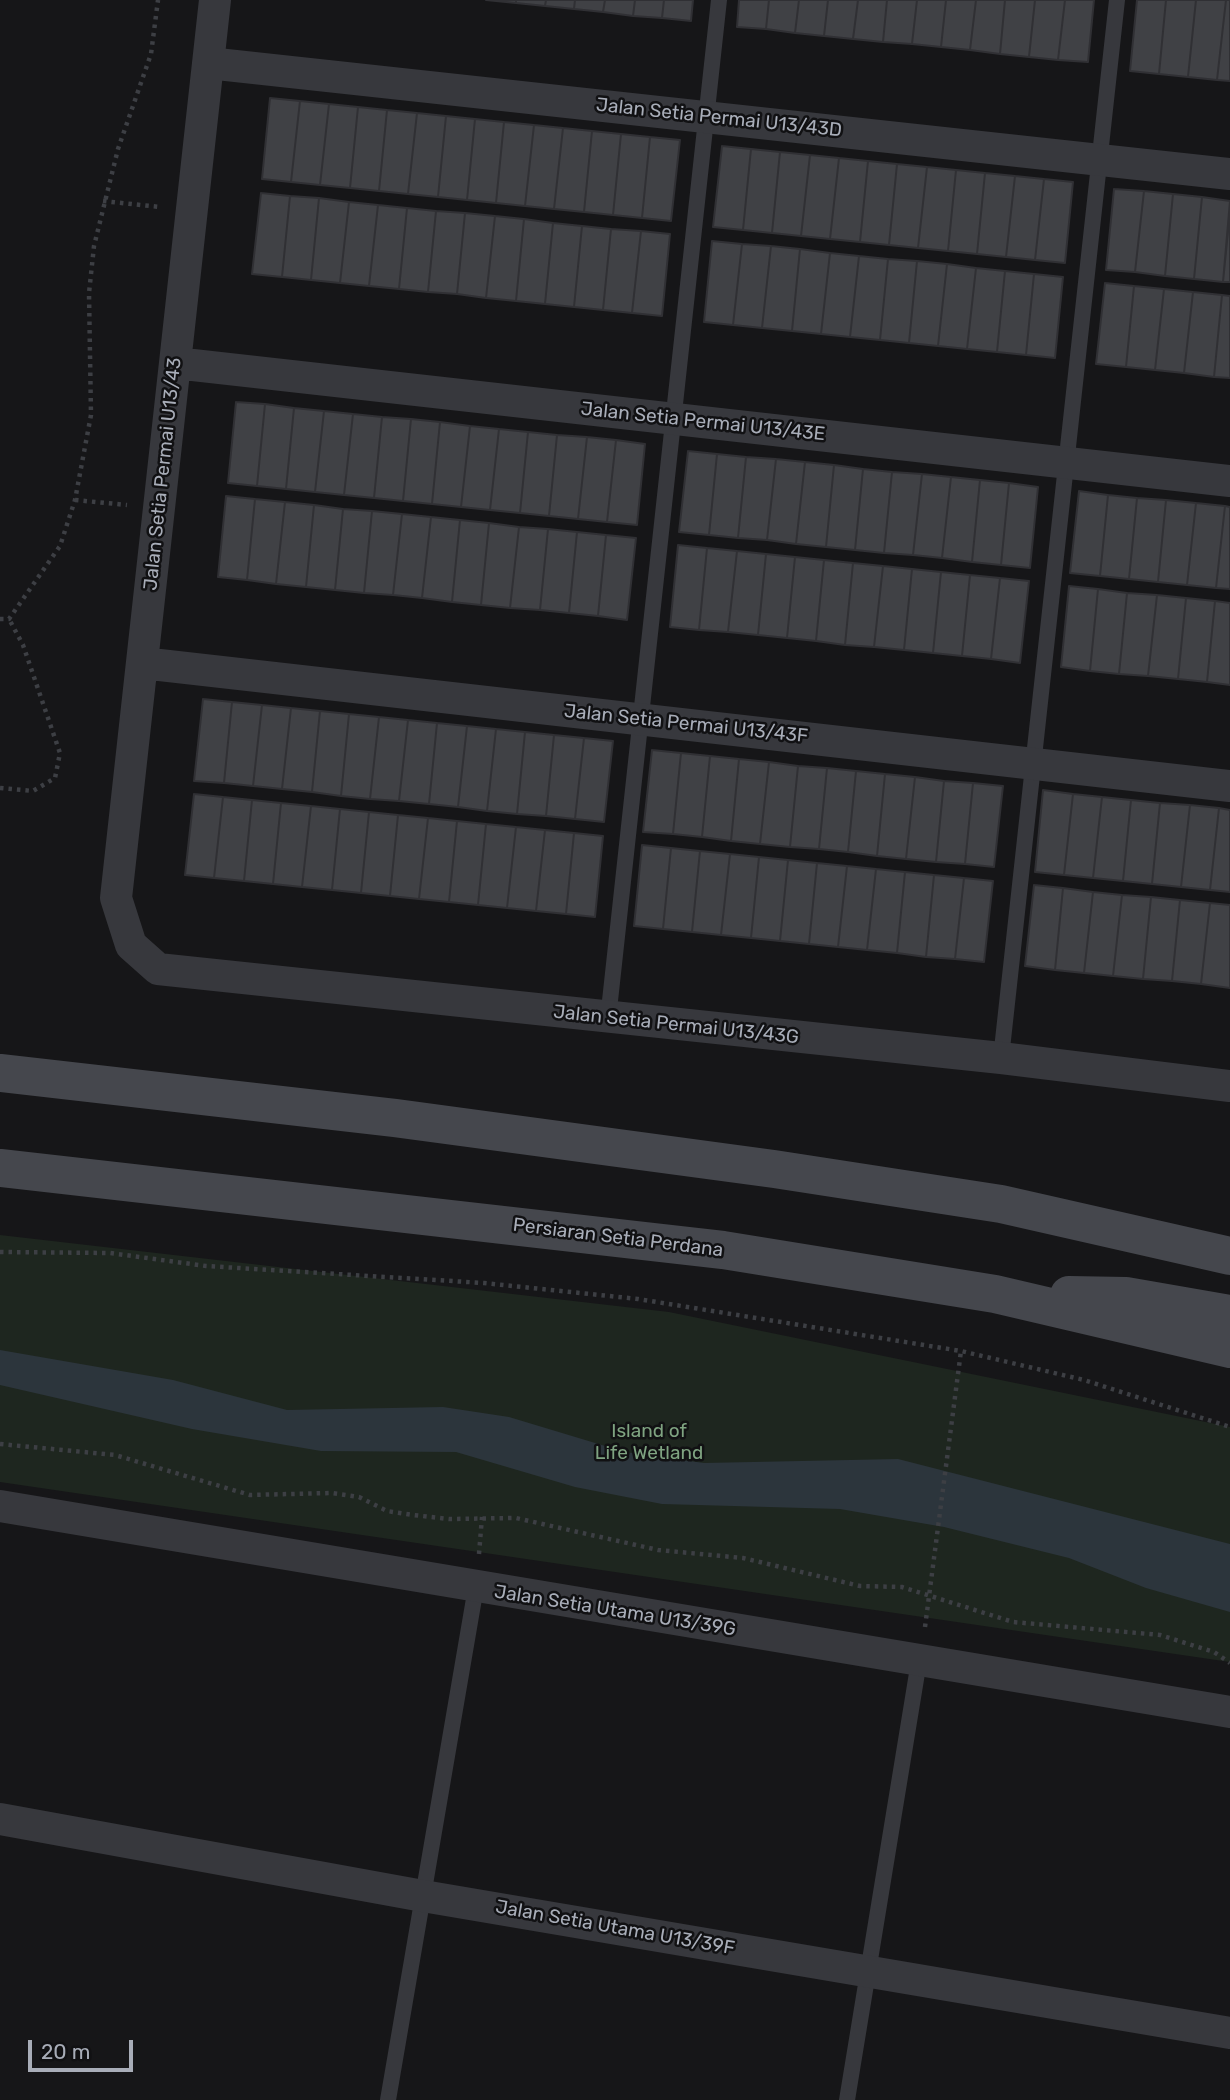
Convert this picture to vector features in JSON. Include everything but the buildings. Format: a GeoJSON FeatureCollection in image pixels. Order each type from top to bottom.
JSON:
{"type":"FeatureCollection","features":[{"type":"Feature","properties":{"kind":"main road"},"geometry":{"type":"LineString","coordinates":[[0,1073],[395,1118],[787,1171],[1001,1204],[1230,1256]]}},
{"type":"Feature","properties":{"kind":"main road"},"geometry":{"type":"LineString","coordinates":[[0,1100],[210,1122],[395,1118]]}},
{"type":"Feature","properties":{"kind":"main road","name":"Persiaran Setia Perdana"},"geometry":{"type":"LineString","coordinates":[[0,1168],[723,1250],[995,1294],[1230,1349]]}},
{"type":"Feature","properties":{"kind":"main road"},"geometry":{"type":"LineString","coordinates":[[0,1190],[68,1176]]}},
{"type":"Feature","properties":{"kind":"main road"},"geometry":{"type":"LineString","coordinates":[[1080,1221],[1230,1233]]}},
{"type":"Feature","properties":{"kind":"main road"},"geometry":{"type":"LineString","coordinates":[[995,1294],[1126,1296],[1230,1314]]}},
{"type":"Feature","properties":{"kind":"street","name":"Jalan Setia Permai U13/43"},"geometry":{"type":"LineString","coordinates":[[131,945],[116,898],[215,0]]}},
{"type":"Feature","properties":{"kind":"street","name":"Jalan Setia Permai U13/43D"},"geometry":{"type":"LineString","coordinates":[[208,63],[1230,174]]}},
{"type":"Feature","properties":{"kind":"street","name":"Jalan Setia Permai U13/43E"},"geometry":{"type":"LineString","coordinates":[[175,363],[1230,481]]}},
{"type":"Feature","properties":{"kind":"street","name":"Jalan Setia Permai U13/43F"},"geometry":{"type":"LineString","coordinates":[[142,663],[1230,786]]}},
{"type":"Feature","properties":{"kind":"street","name":"Jalan Setia Permai U13/43G"},"geometry":{"type":"LineString","coordinates":[[131,945],[158,969],[608,1019],[1001,1058],[1230,1086]]}},
{"type":"Feature","properties":{"kind":"street","name":"Jalan Setia Utama U13/39G"},"geometry":{"type":"LineString","coordinates":[[0,1506],[1230,1712]]}},
{"type":"Feature","properties":{"kind":"street","name":"Jalan Setia Utama U13/39F"},"geometry":{"type":"LineString","coordinates":[[0,1819],[423,1896],[1230,2033]]}},
{"type":"Feature","properties":{"kind":"lane"},"geometry":{"type":"LineString","coordinates":[[608,1019],[719,0]]}},
{"type":"Feature","properties":{"kind":"lane"},"geometry":{"type":"LineString","coordinates":[[1001,1058],[1117,0]]}},
{"type":"Feature","properties":{"kind":"lane"},"geometry":{"type":"LineString","coordinates":[[388,2100],[476,1587]]}},
{"type":"Feature","properties":{"kind":"lane"},"geometry":{"type":"LineString","coordinates":[[847,2100],[919,1661]]}},
{"type":"Feature","properties":{"kind":"path"},"geometry":{"type":"LineString","coordinates":[[9,619],[60,546],[75,500],[91,415],[89,293],[103,201],[151,54],[158,0]]}},
{"type":"Feature","properties":{"kind":"path"},"geometry":{"type":"LineString","coordinates":[[103,201],[192,210]]}},
{"type":"Feature","properties":{"kind":"path"},"geometry":{"type":"LineString","coordinates":[[75,500],[159,508]]}},
{"type":"Feature","properties":{"kind":"path"},"geometry":{"type":"LineString","coordinates":[[0,619],[9,619]]}},
{"type":"Feature","properties":{"kind":"path"},"geometry":{"type":"LineString","coordinates":[[0,788],[33,791],[55,778],[60,753],[23,645],[9,619]]}},
{"type":"Feature","properties":{"kind":"path"},"geometry":{"type":"LineString","coordinates":[[0,1252],[110,1253],[206,1266],[484,1283],[638,1298],[961,1351],[1084,1380],[1230,1427]]}},
{"type":"Feature","properties":{"kind":"path"},"geometry":{"type":"LineString","coordinates":[[919,1661],[932,1594],[961,1351]]}},
{"type":"Feature","properties":{"kind":"path"},"geometry":{"type":"LineString","coordinates":[[0,1444],[115,1455],[250,1495],[332,1493],[359,1497],[387,1511],[449,1519],[516,1518],[658,1550],[743,1558],[787,1567],[820,1579],[860,1586],[902,1587],[932,1594],[1013,1622],[1160,1635],[1214,1652],[1230,1662]]}},
{"type":"Feature","properties":{"kind":"green space","name":"Island of Life Wetland"},"geometry":{"type":"Polygon","coordinates":[[[0,1235],[669,1312],[1230,1427],[1230,1662],[0,1482],[0,1235]]]}},
{"type":"Feature","properties":{"kind":"shaded area"},"geometry":{"type":"Polygon","coordinates":[[[0,1350],[173,1380],[287,1410],[443,1407],[509,1417],[625,1452],[704,1463],[898,1459],[1230,1544],[1230,1612],[1146,1588],[1069,1558],[944,1527],[840,1509],[662,1504],[575,1487],[456,1452],[321,1451],[192,1429],[0,1385],[0,1350]]]}}]}
